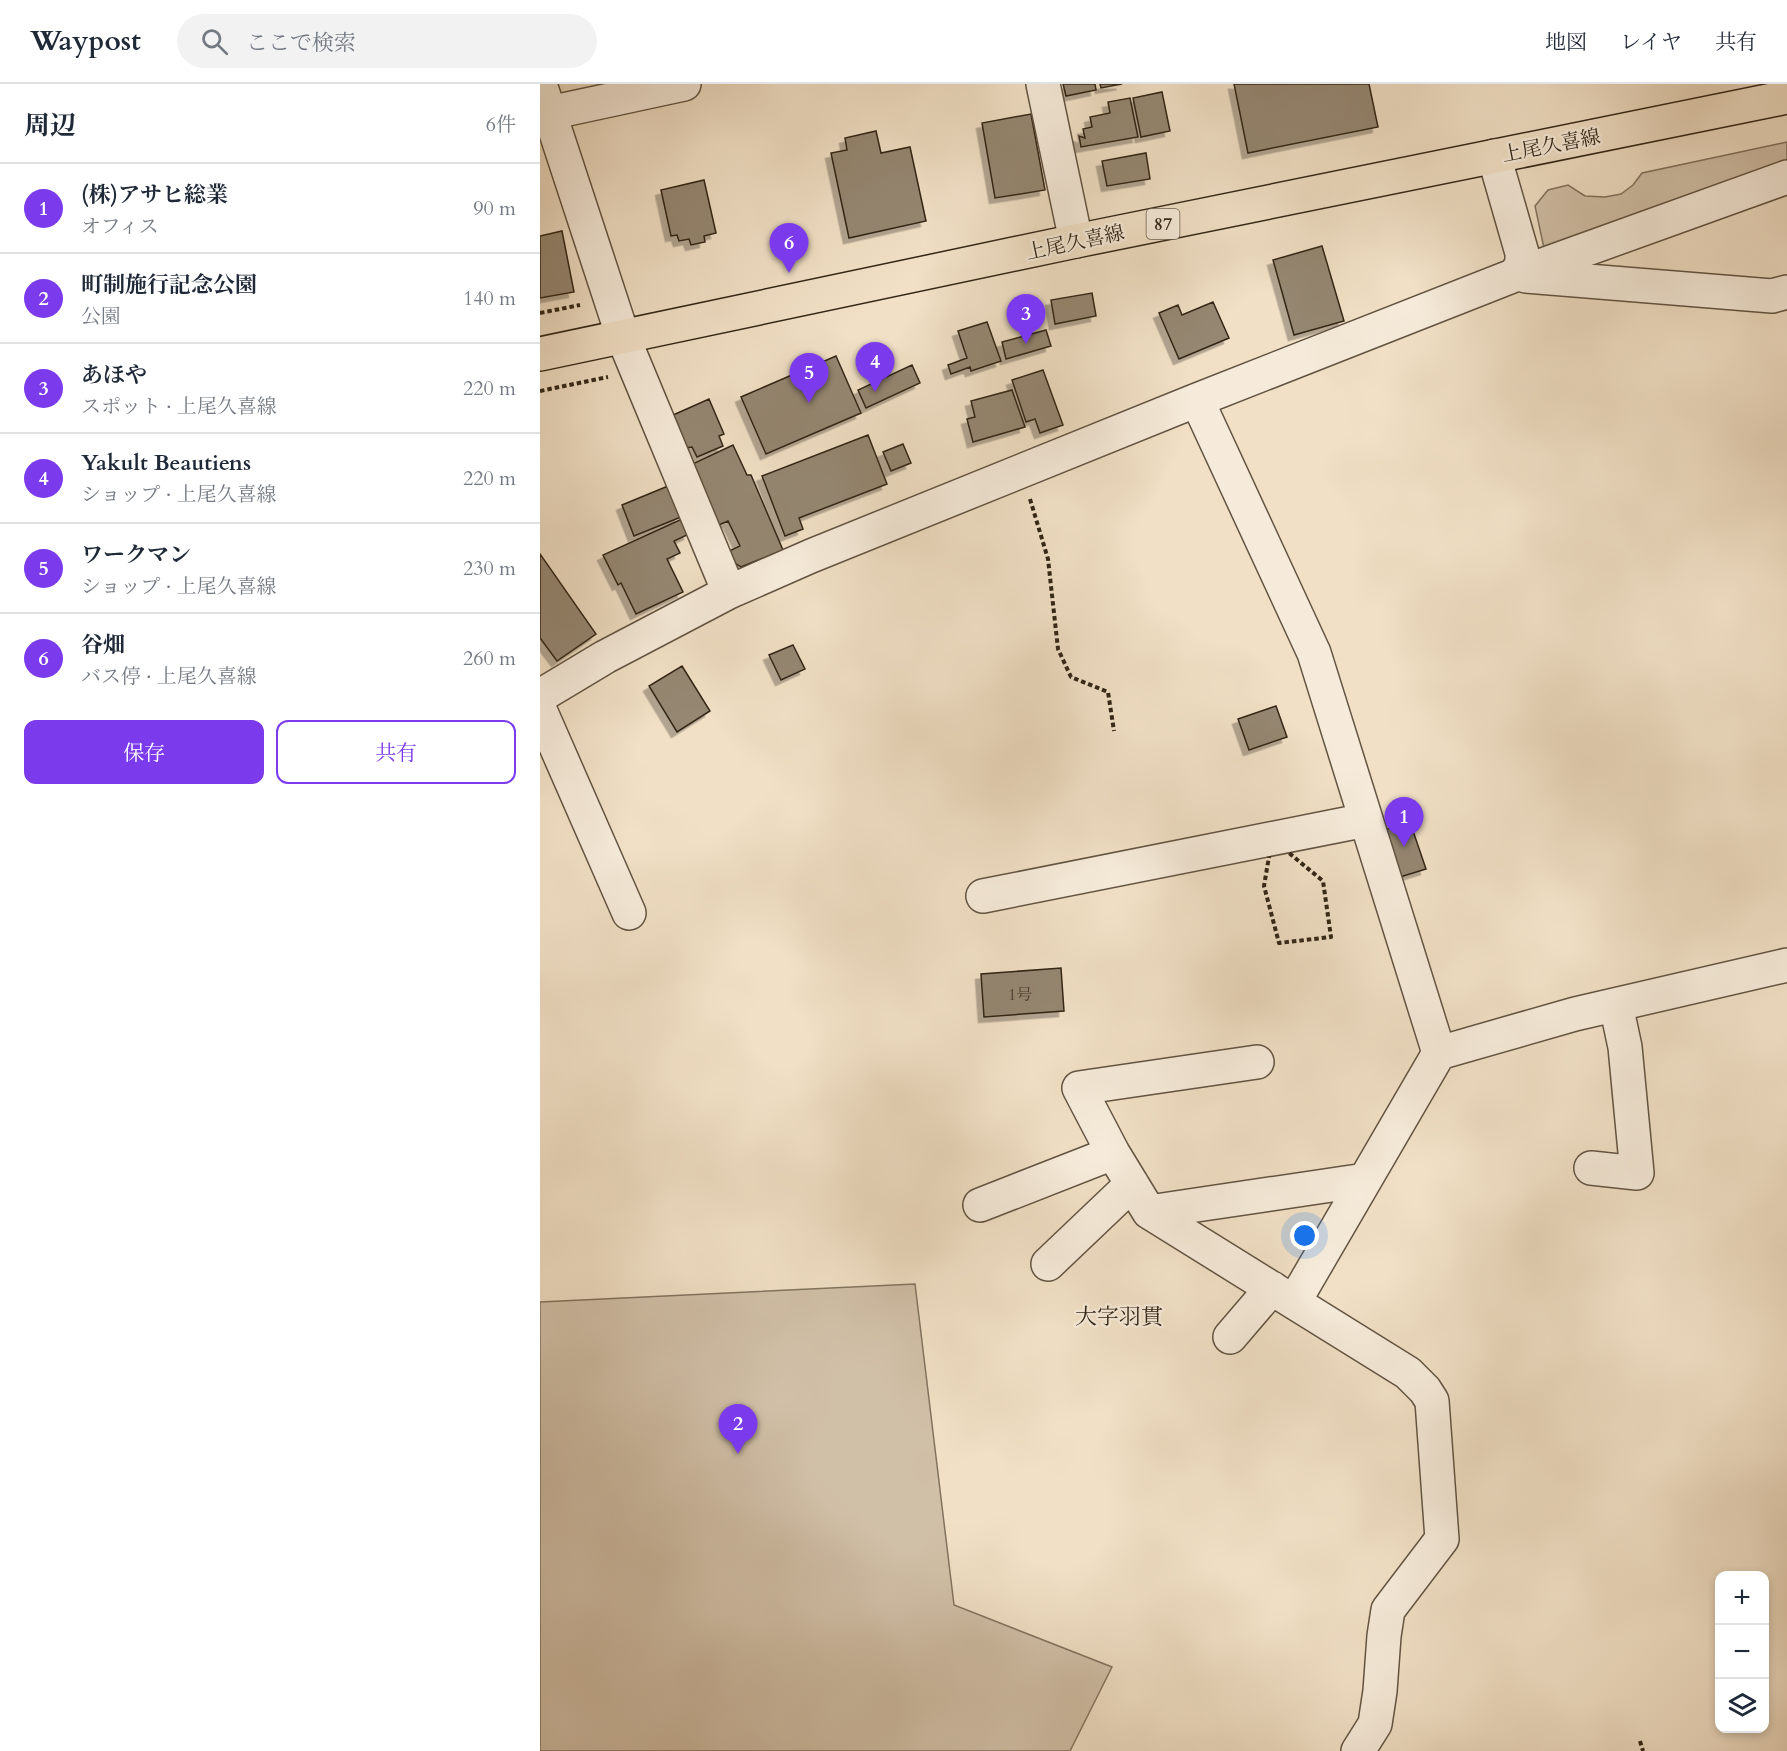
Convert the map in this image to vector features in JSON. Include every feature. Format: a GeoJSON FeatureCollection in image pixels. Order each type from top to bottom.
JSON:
{"type":"FeatureCollection","features":[{"type":"Feature","properties":{"kind":"main road","name":"上尾久喜線"},"geometry":{"type":"LineString","coordinates":[[540,354],[1787,97]]}},
{"type":"Feature","properties":{"kind":"street"},"geometry":{"type":"LineString","coordinates":[[684,84],[543,104],[623,337],[729,592]]}},
{"type":"Feature","properties":{"kind":"street"},"geometry":{"type":"LineString","coordinates":[[1043,84],[1076,242]]}},
{"type":"Feature","properties":{"kind":"street"},"geometry":{"type":"LineString","coordinates":[[1494,156],[1522,253],[1522,264],[1515,275]]}},
{"type":"Feature","properties":{"kind":"street"},"geometry":{"type":"LineString","coordinates":[[628,913],[543,692],[729,592],[811,556],[1515,275],[1787,177]]}},
{"type":"Feature","properties":{"kind":"street"},"geometry":{"type":"LineString","coordinates":[[1515,275],[1772,296],[1787,292]]}},
{"type":"Feature","properties":{"kind":"street"},"geometry":{"type":"LineString","coordinates":[[1197,400],[1314,653],[1439,1053]]}},
{"type":"Feature","properties":{"kind":"street"},"geometry":{"type":"LineString","coordinates":[[983,896],[1366,820]]}},
{"type":"Feature","properties":{"kind":"street"},"geometry":{"type":"LineString","coordinates":[[1230,1337],[1283,1295],[1365,1180],[1439,1053],[1616,1005],[1787,965]]}},
{"type":"Feature","properties":{"kind":"street"},"geometry":{"type":"LineString","coordinates":[[1591,1168],[1637,1173],[1625,1047],[1616,1005]]}},
{"type":"Feature","properties":{"kind":"street"},"geometry":{"type":"LineString","coordinates":[[1257,1062],[1079,1088],[1113,1152],[1149,1212],[1408,1373],[1425,1390],[1432,1401],[1442,1539],[1388,1610],[1375,1724],[1358,1751]]}},
{"type":"Feature","properties":{"kind":"street"},"geometry":{"type":"LineString","coordinates":[[980,1204],[1113,1152]]}},
{"type":"Feature","properties":{"kind":"street"},"geometry":{"type":"LineString","coordinates":[[1149,1212],[1365,1180]]}},
{"type":"Feature","properties":{"kind":"street"},"geometry":{"type":"LineString","coordinates":[[1048,1264],[1132,1184]]}},
{"type":"Feature","properties":{"kind":"path"},"geometry":{"type":"LineString","coordinates":[[540,313],[586,304]]}},
{"type":"Feature","properties":{"kind":"path"},"geometry":{"type":"LineString","coordinates":[[540,391],[610,376]]}},
{"type":"Feature","properties":{"kind":"path"},"geometry":{"type":"LineString","coordinates":[[1021,471],[1048,560],[1058,649],[1071,677],[1108,692],[1114,731]]}},
{"type":"Feature","properties":{"kind":"path"},"geometry":{"type":"LineString","coordinates":[[1272,838],[1323,881],[1331,937],[1279,943],[1264,886],[1272,838]]}},
{"type":"Feature","properties":{"kind":"path"},"geometry":{"type":"LineString","coordinates":[[1640,1741],[1643,1751]]}},
{"type":"Feature","properties":{"kind":"shaded area"},"geometry":{"type":"Polygon","coordinates":[[[1787,142],[1787,167],[1545,253],[1535,206],[1548,190],[1568,185],[1585,196],[1605,197],[1621,194],[1633,185],[1642,173],[1787,142]]]}},
{"type":"Feature","properties":{"kind":"shaded area"},"geometry":{"type":"Polygon","coordinates":[[[915,1284],[954,1605],[1112,1667],[1070,1751],[540,1751],[540,1302],[915,1284]]]}},
{"type":"Feature","properties":{"kind":"building"},"geometry":{"type":"Polygon","coordinates":[[[1063,84],[1095,84],[1096,90],[1066,96],[1063,84]]]}},
{"type":"Feature","properties":{"kind":"building"},"geometry":{"type":"Polygon","coordinates":[[[1100,84],[1122,84],[1101,88],[1100,84]]]}},
{"type":"Feature","properties":{"kind":"building"},"geometry":{"type":"Polygon","coordinates":[[[1234,84],[1369,84],[1378,127],[1248,153],[1234,84]]]}},
{"type":"Feature","properties":{"kind":"building"},"geometry":{"type":"Polygon","coordinates":[[[1162,92],[1170,131],[1141,137],[1133,98],[1162,92]]]}},
{"type":"Feature","properties":{"kind":"building"},"geometry":{"type":"Polygon","coordinates":[[[1130,98],[1138,137],[1081,147],[1079,136],[1085,138],[1083,129],[1092,127],[1090,117],[1110,113],[1108,102],[1130,98]]]}},
{"type":"Feature","properties":{"kind":"building"},"geometry":{"type":"Polygon","coordinates":[[[1031,114],[1045,190],[995,198],[982,123],[1031,114]]]}},
{"type":"Feature","properties":{"kind":"building"},"geometry":{"type":"Polygon","coordinates":[[[876,131],[881,153],[910,147],[926,221],[849,238],[831,153],[847,150],[845,138],[876,131]]]}},
{"type":"Feature","properties":{"kind":"building"},"geometry":{"type":"Polygon","coordinates":[[[1146,153],[1150,179],[1107,186],[1102,161],[1146,153]]]}},
{"type":"Feature","properties":{"kind":"building"},"geometry":{"type":"Polygon","coordinates":[[[704,180],[716,233],[704,236],[705,242],[691,245],[689,239],[679,241],[677,235],[671,236],[661,190],[704,180]]]}},
{"type":"Feature","properties":{"kind":"building"},"geometry":{"type":"Polygon","coordinates":[[[562,231],[574,292],[540,298],[540,236],[562,231]]]}},
{"type":"Feature","properties":{"kind":"building"},"geometry":{"type":"Polygon","coordinates":[[[1322,246],[1344,321],[1294,335],[1273,260],[1322,246]]]}},
{"type":"Feature","properties":{"kind":"building"},"geometry":{"type":"Polygon","coordinates":[[[1092,293],[1096,316],[1055,324],[1051,300],[1092,293]]]}},
{"type":"Feature","properties":{"kind":"building"},"geometry":{"type":"Polygon","coordinates":[[[1213,302],[1229,338],[1179,359],[1159,313],[1178,305],[1182,315],[1213,302]]]}},
{"type":"Feature","properties":{"kind":"building"},"geometry":{"type":"Polygon","coordinates":[[[987,322],[1001,361],[971,371],[970,367],[951,374],[948,365],[967,358],[958,331],[987,322]]]}},
{"type":"Feature","properties":{"kind":"building"},"geometry":{"type":"Polygon","coordinates":[[[1046,330],[1051,346],[1006,359],[1002,342],[1046,330]]]}},
{"type":"Feature","properties":{"kind":"building"},"geometry":{"type":"Polygon","coordinates":[[[836,356],[861,413],[766,454],[741,397],[836,356]]]}},
{"type":"Feature","properties":{"kind":"building"},"geometry":{"type":"Polygon","coordinates":[[[912,365],[920,383],[866,408],[858,390],[912,365]]]}},
{"type":"Feature","properties":{"kind":"building"},"geometry":{"type":"Polygon","coordinates":[[[1043,370],[1063,425],[1040,433],[1035,419],[1026,422],[1012,380],[1043,370]]]}},
{"type":"Feature","properties":{"kind":"building"},"geometry":{"type":"Polygon","coordinates":[[[1012,390],[1025,427],[973,442],[967,419],[975,417],[971,401],[1012,390]]]}},
{"type":"Feature","properties":{"kind":"building"},"geometry":{"type":"Polygon","coordinates":[[[709,399],[724,434],[719,436],[723,446],[697,457],[692,447],[685,448],[671,416],[709,399]]]}},
{"type":"Feature","properties":{"kind":"building"},"geometry":{"type":"Polygon","coordinates":[[[868,435],[887,484],[799,518],[803,529],[785,536],[762,476],[868,435]]]}},
{"type":"Feature","properties":{"kind":"building"},"geometry":{"type":"Polygon","coordinates":[[[903,444],[911,463],[891,471],[883,452],[903,444]]]}},
{"type":"Feature","properties":{"kind":"building"},"geometry":{"type":"Polygon","coordinates":[[[733,445],[747,475],[751,475],[783,550],[741,567],[732,561],[727,552],[740,546],[728,521],[714,527],[686,467],[733,445]]]}},
{"type":"Feature","properties":{"kind":"building"},"geometry":{"type":"Polygon","coordinates":[[[668,486],[681,517],[634,536],[622,505],[668,486]]]}},
{"type":"Feature","properties":{"kind":"building"},"geometry":{"type":"Polygon","coordinates":[[[682,519],[689,534],[674,541],[680,553],[667,559],[683,592],[636,614],[621,583],[618,585],[603,555],[682,519]]]}},
{"type":"Feature","properties":{"kind":"building"},"geometry":{"type":"Polygon","coordinates":[[[540,554],[596,634],[557,661],[540,638],[540,554]]]}},
{"type":"Feature","properties":{"kind":"building"},"geometry":{"type":"Polygon","coordinates":[[[793,645],[805,669],[781,680],[769,655],[793,645]]]}},
{"type":"Feature","properties":{"kind":"building"},"geometry":{"type":"Polygon","coordinates":[[[682,666],[710,711],[677,732],[649,686],[682,666]]]}},
{"type":"Feature","properties":{"kind":"building"},"geometry":{"type":"Polygon","coordinates":[[[1276,706],[1287,737],[1249,750],[1238,719],[1276,706]]]}},
{"type":"Feature","properties":{"kind":"building"},"geometry":{"type":"Polygon","coordinates":[[[1410,822],[1426,869],[1400,877],[1384,830],[1410,822]]]}},
{"type":"Feature","properties":{"kind":"building"},"geometry":{"type":"Polygon","coordinates":[[[1061,968],[1064,1011],[984,1017],[981,974],[1061,968]]]}},
{"type":"Feature","properties":{"kind":"place","name":"谷畑"},"geometry":{"type":"Point","coordinates":[789,273]}},
{"type":"Feature","properties":{"kind":"place","name":"あほや"},"geometry":{"type":"Point","coordinates":[1026,344]}},
{"type":"Feature","properties":{"kind":"place","name":"Yakult Beautiens"},"geometry":{"type":"Point","coordinates":[875,392]}},
{"type":"Feature","properties":{"kind":"place","name":"ワークマン"},"geometry":{"type":"Point","coordinates":[809,403]}},
{"type":"Feature","properties":{"kind":"place","name":"(株)アサヒ総業"},"geometry":{"type":"Point","coordinates":[1404,847]}},
{"type":"Feature","properties":{"kind":"place","name":"町制施行記念公園"},"geometry":{"type":"Point","coordinates":[738,1454]}},
{"type":"Feature","properties":{"kind":"district","name":"大字羽貫"},"geometry":{"type":"Point","coordinates":[1119,1316]}}]}
